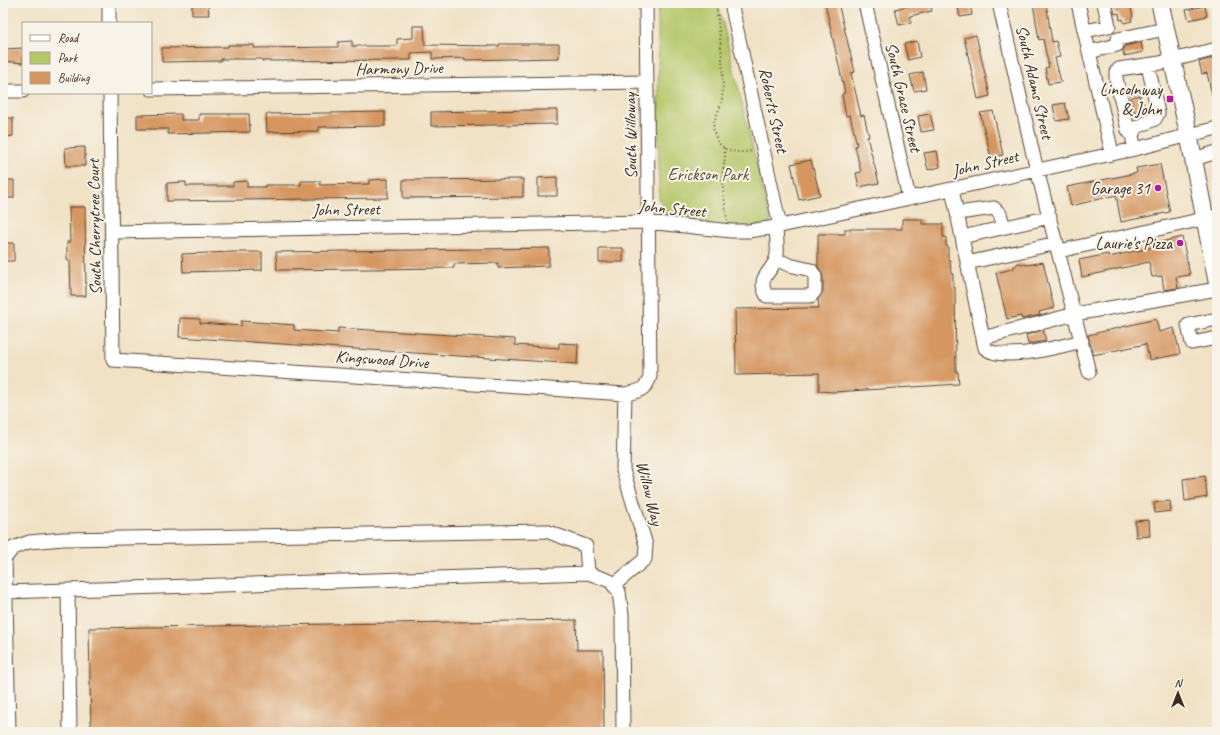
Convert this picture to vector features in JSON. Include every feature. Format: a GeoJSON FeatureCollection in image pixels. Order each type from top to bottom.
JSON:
{"type":"FeatureCollection","features":[{"type":"Feature","properties":{"kind":"main road"},"geometry":{"type":"LineString","coordinates":[[1160,3],[1194,159],[1211,218],[1217,281]]}},
{"type":"Feature","properties":{"kind":"street"},"geometry":{"type":"LineString","coordinates":[[109,3],[109,22]]}},
{"type":"Feature","properties":{"kind":"street","name":"South Willoway"},"geometry":{"type":"LineString","coordinates":[[646,3],[650,376],[646,386]]}},
{"type":"Feature","properties":{"kind":"street","name":"Roberts Street"},"geometry":{"type":"LineString","coordinates":[[731,3],[764,149],[778,226],[776,258]]}},
{"type":"Feature","properties":{"kind":"street","name":"South Grace Street"},"geometry":{"type":"LineString","coordinates":[[865,3],[909,198]]}},
{"type":"Feature","properties":{"kind":"street","name":"South Adams Street"},"geometry":{"type":"LineString","coordinates":[[999,3],[1037,169],[1090,372]]}},
{"type":"Feature","properties":{"kind":"street"},"geometry":{"type":"LineString","coordinates":[[1078,3],[1112,153]]}},
{"type":"Feature","properties":{"kind":"street"},"geometry":{"type":"LineString","coordinates":[[1085,31],[1109,26],[1104,3]]}},
{"type":"Feature","properties":{"kind":"street"},"geometry":{"type":"LineString","coordinates":[[1089,52],[1117,45],[1118,38],[1165,29]]}},
{"type":"Feature","properties":{"kind":"street"},"geometry":{"type":"LineString","coordinates":[[1134,142],[1128,130],[1116,78],[1116,72],[1119,69],[1137,65],[1148,65],[1217,49]]}},
{"type":"Feature","properties":{"kind":"street"},"geometry":{"type":"LineString","coordinates":[[1134,142],[1135,128],[1155,118],[1158,113],[1148,65]]}},
{"type":"Feature","properties":{"kind":"street","name":"Harmony Drive"},"geometry":{"type":"LineString","coordinates":[[152,89],[647,82]]}},
{"type":"Feature","properties":{"kind":"street"},"geometry":{"type":"LineString","coordinates":[[3,91],[22,91]]}},
{"type":"Feature","properties":{"kind":"street","name":"South Cherrytree Court"},"geometry":{"type":"LineString","coordinates":[[110,94],[113,360]]}},
{"type":"Feature","properties":{"kind":"street","name":"John Street"},"geometry":{"type":"LineString","coordinates":[[112,232],[648,222],[731,231],[778,226],[1112,153],[1134,142],[1189,136],[1217,128]]}},
{"type":"Feature","properties":{"kind":"street"},"geometry":{"type":"LineString","coordinates":[[1194,159],[1217,152]]}},
{"type":"Feature","properties":{"kind":"street"},"geometry":{"type":"LineString","coordinates":[[952,189],[985,348],[993,352],[1041,352],[1082,342]]}},
{"type":"Feature","properties":{"kind":"street"},"geometry":{"type":"LineString","coordinates":[[958,213],[994,208],[1000,214],[1004,227]]}},
{"type":"Feature","properties":{"kind":"street"},"geometry":{"type":"LineString","coordinates":[[962,237],[1050,217]]}},
{"type":"Feature","properties":{"kind":"street"},"geometry":{"type":"LineString","coordinates":[[967,263],[1211,218]]}},
{"type":"Feature","properties":{"kind":"street"},"geometry":{"type":"LineString","coordinates":[[983,338],[1075,314],[1217,289]]}},
{"type":"Feature","properties":{"kind":"street"},"geometry":{"type":"LineString","coordinates":[[1217,319],[1188,325],[1192,343],[1217,338]]}},
{"type":"Feature","properties":{"kind":"street","name":"Kingswood Drive"},"geometry":{"type":"LineString","coordinates":[[113,360],[625,394],[637,392],[646,386]]}},
{"type":"Feature","properties":{"kind":"street","name":"Willow Way"},"geometry":{"type":"LineString","coordinates":[[614,586],[645,560],[646,546],[623,470],[625,394]]}},
{"type":"Feature","properties":{"kind":"street"},"geometry":{"type":"LineString","coordinates":[[9,732],[4,592],[5,558],[12,548],[29,542],[62,539],[546,531],[586,546],[588,573]]}},
{"type":"Feature","properties":{"kind":"street"},"geometry":{"type":"LineString","coordinates":[[4,592],[588,573],[610,580],[619,592],[622,615],[622,732]]}},
{"type":"Feature","properties":{"kind":"street"},"geometry":{"type":"LineString","coordinates":[[68,590],[70,732]]}},
{"type":"Feature","properties":{"kind":"path"},"geometry":{"type":"LineString","coordinates":[[716,3],[723,81],[722,101],[714,117],[713,128],[716,140],[724,148],[739,153],[764,149]]}},
{"type":"Feature","properties":{"kind":"path"},"geometry":{"type":"LineString","coordinates":[[1128,88],[1130,95],[1140,92],[1143,104],[1146,106]]}},
{"type":"Feature","properties":{"kind":"path"},"geometry":{"type":"LineString","coordinates":[[724,148],[725,156],[722,180],[727,220]]}},
{"type":"Feature","properties":{"kind":"green space","name":"Erickson Park"},"geometry":{"type":"Polygon","coordinates":[[[658,3],[718,3],[771,225],[729,228],[659,216],[663,209],[659,197],[658,3]]]}},
{"type":"Feature","properties":{"kind":"building"},"geometry":{"type":"Polygon","coordinates":[[[192,3],[208,3],[209,15],[192,15],[192,3]]]}},
{"type":"Feature","properties":{"kind":"building"},"geometry":{"type":"Polygon","coordinates":[[[825,3],[838,3],[855,72],[851,73],[861,116],[864,115],[869,137],[867,137],[879,183],[859,187],[856,173],[861,172],[855,146],[857,145],[850,115],[846,116],[842,94],[845,93],[825,3]]]}},
{"type":"Feature","properties":{"kind":"building"},"geometry":{"type":"Polygon","coordinates":[[[917,3],[930,3],[932,11],[910,16],[911,23],[899,25],[895,9],[917,3]]]}},
{"type":"Feature","properties":{"kind":"building"},"geometry":{"type":"Polygon","coordinates":[[[957,3],[970,3],[972,15],[960,17],[957,3]]]}},
{"type":"Feature","properties":{"kind":"building"},"geometry":{"type":"Polygon","coordinates":[[[1033,3],[1046,3],[1052,42],[1056,41],[1060,57],[1055,58],[1061,82],[1048,84],[1045,68],[1049,67],[1043,39],[1039,40],[1033,3]]]}},
{"type":"Feature","properties":{"kind":"building"},"geometry":{"type":"Polygon","coordinates":[[[1123,3],[1130,3],[1133,17],[1131,18],[1132,21],[1124,23],[1123,19],[1120,20],[1119,13],[1115,14],[1113,6],[1123,3]]]}},
{"type":"Feature","properties":{"kind":"building"},"geometry":{"type":"Polygon","coordinates":[[[1205,6],[1207,16],[1189,20],[1186,10],[1205,6]]]}},
{"type":"Feature","properties":{"kind":"building"},"geometry":{"type":"Polygon","coordinates":[[[413,26],[424,26],[425,45],[499,46],[499,44],[559,44],[559,58],[465,60],[465,58],[432,59],[432,52],[411,53],[411,60],[262,61],[262,59],[221,59],[221,61],[162,62],[162,48],[228,47],[228,45],[254,45],[254,48],[338,47],[338,42],[352,41],[352,46],[397,46],[397,39],[413,38],[413,26]]]}},
{"type":"Feature","properties":{"kind":"building"},"geometry":{"type":"Polygon","coordinates":[[[976,35],[990,96],[978,99],[964,38],[976,35]]]}},
{"type":"Feature","properties":{"kind":"building"},"geometry":{"type":"Polygon","coordinates":[[[917,41],[920,57],[908,60],[904,44],[917,41]]]}},
{"type":"Feature","properties":{"kind":"building"},"geometry":{"type":"Polygon","coordinates":[[[1141,42],[1143,52],[1124,56],[1123,51],[1125,46],[1141,42]]]}},
{"type":"Feature","properties":{"kind":"building"},"geometry":{"type":"Polygon","coordinates":[[[22,48],[22,63],[3,61],[3,49],[22,48]]]}},
{"type":"Feature","properties":{"kind":"building"},"geometry":{"type":"Polygon","coordinates":[[[1217,57],[1217,103],[1214,103],[1207,73],[1202,74],[1199,62],[1217,57]]]}},
{"type":"Feature","properties":{"kind":"building"},"geometry":{"type":"Polygon","coordinates":[[[923,72],[926,89],[914,91],[910,75],[923,72]]]}},
{"type":"Feature","properties":{"kind":"building"},"geometry":{"type":"Polygon","coordinates":[[[1139,95],[1142,110],[1134,112],[1130,98],[1139,95]]]}},
{"type":"Feature","properties":{"kind":"building"},"geometry":{"type":"Polygon","coordinates":[[[1065,103],[1069,119],[1056,121],[1053,105],[1065,103]]]}},
{"type":"Feature","properties":{"kind":"building"},"geometry":{"type":"Polygon","coordinates":[[[557,110],[557,124],[431,126],[431,112],[557,110]]]}},
{"type":"Feature","properties":{"kind":"building"},"geometry":{"type":"Polygon","coordinates":[[[993,111],[1003,155],[991,157],[980,113],[993,111]]]}},
{"type":"Feature","properties":{"kind":"building"},"geometry":{"type":"Polygon","coordinates":[[[385,112],[385,126],[319,127],[319,131],[267,132],[266,114],[385,112]]]}},
{"type":"Feature","properties":{"kind":"building"},"geometry":{"type":"Polygon","coordinates":[[[181,114],[181,120],[199,120],[199,114],[249,114],[250,132],[168,134],[168,129],[137,129],[137,115],[181,114]]]}},
{"type":"Feature","properties":{"kind":"building"},"geometry":{"type":"Polygon","coordinates":[[[930,114],[934,130],[921,132],[918,116],[930,114]]]}},
{"type":"Feature","properties":{"kind":"building"},"geometry":{"type":"Polygon","coordinates":[[[3,118],[13,118],[13,136],[3,137],[3,118]]]}},
{"type":"Feature","properties":{"kind":"building"},"geometry":{"type":"Polygon","coordinates":[[[85,147],[85,166],[66,166],[65,148],[85,147]]]}},
{"type":"Feature","properties":{"kind":"building"},"geometry":{"type":"Polygon","coordinates":[[[937,151],[940,167],[928,170],[924,153],[937,151]]]}},
{"type":"Feature","properties":{"kind":"building"},"geometry":{"type":"Polygon","coordinates":[[[811,160],[820,195],[799,200],[791,164],[811,160]]]}},
{"type":"Feature","properties":{"kind":"building"},"geometry":{"type":"Polygon","coordinates":[[[1160,164],[1170,212],[1121,222],[1116,195],[1071,206],[1067,187],[1137,173],[1136,168],[1160,164]]]}},
{"type":"Feature","properties":{"kind":"building"},"geometry":{"type":"Polygon","coordinates":[[[557,177],[557,196],[538,196],[538,178],[557,177]]]}},
{"type":"Feature","properties":{"kind":"building"},"geometry":{"type":"Polygon","coordinates":[[[388,179],[388,198],[167,201],[167,183],[186,182],[186,186],[233,186],[233,182],[247,181],[247,187],[265,187],[265,185],[301,185],[301,181],[320,181],[320,185],[369,184],[369,180],[388,179]]]}},
{"type":"Feature","properties":{"kind":"building"},"geometry":{"type":"Polygon","coordinates":[[[523,179],[523,197],[403,198],[403,180],[523,179]]]}},
{"type":"Feature","properties":{"kind":"building"},"geometry":{"type":"Polygon","coordinates":[[[3,180],[14,180],[14,198],[3,198],[3,180]]]}},
{"type":"Feature","properties":{"kind":"building"},"geometry":{"type":"Polygon","coordinates":[[[69,207],[85,207],[86,296],[71,296],[70,260],[67,260],[67,242],[70,242],[69,207]]]}},
{"type":"Feature","properties":{"kind":"building"},"geometry":{"type":"Polygon","coordinates":[[[902,219],[922,219],[922,224],[943,224],[943,237],[946,237],[946,246],[948,246],[948,260],[950,260],[951,274],[953,274],[953,287],[955,287],[956,372],[958,372],[959,384],[834,392],[819,391],[819,373],[736,375],[735,309],[819,308],[818,299],[823,291],[823,276],[818,266],[818,234],[845,234],[845,229],[902,229],[902,219]]]}},
{"type":"Feature","properties":{"kind":"building"},"geometry":{"type":"Polygon","coordinates":[[[1182,237],[1190,275],[1176,277],[1178,288],[1164,290],[1162,276],[1152,277],[1149,262],[1082,277],[1079,260],[1108,254],[1109,257],[1154,247],[1153,244],[1182,237]]]}},
{"type":"Feature","properties":{"kind":"building"},"geometry":{"type":"Polygon","coordinates":[[[3,243],[14,243],[14,261],[3,261],[3,243]]]}},
{"type":"Feature","properties":{"kind":"building"},"geometry":{"type":"Polygon","coordinates":[[[549,248],[549,266],[498,268],[498,263],[454,264],[454,268],[277,270],[276,252],[549,248]]]}},
{"type":"Feature","properties":{"kind":"building"},"geometry":{"type":"Polygon","coordinates":[[[599,248],[623,248],[623,262],[599,262],[599,248]]]}},
{"type":"Feature","properties":{"kind":"building"},"geometry":{"type":"Polygon","coordinates":[[[262,252],[262,270],[183,272],[182,254],[262,252]]]}},
{"type":"Feature","properties":{"kind":"building"},"geometry":{"type":"Polygon","coordinates":[[[1043,262],[1054,308],[1039,312],[1040,315],[1022,319],[1021,316],[1007,319],[996,273],[1012,269],[1018,263],[1028,265],[1043,262]]]}},
{"type":"Feature","properties":{"kind":"building"},"geometry":{"type":"Polygon","coordinates":[[[180,318],[200,319],[200,323],[241,326],[241,321],[294,325],[294,330],[338,333],[338,328],[515,339],[515,345],[559,348],[559,343],[578,344],[577,364],[179,337],[180,318]]]}},
{"type":"Feature","properties":{"kind":"building"},"geometry":{"type":"Polygon","coordinates":[[[1156,319],[1159,332],[1174,328],[1180,354],[1149,360],[1146,344],[1093,355],[1088,335],[1156,319]]]}},
{"type":"Feature","properties":{"kind":"building"},"geometry":{"type":"Polygon","coordinates":[[[1043,330],[1046,341],[1028,344],[1026,335],[1043,330]]]}},
{"type":"Feature","properties":{"kind":"building"},"geometry":{"type":"Polygon","coordinates":[[[1205,476],[1207,497],[1185,501],[1183,479],[1205,476]]]}},
{"type":"Feature","properties":{"kind":"building"},"geometry":{"type":"Polygon","coordinates":[[[1170,501],[1171,511],[1155,513],[1154,503],[1170,501]]]}},
{"type":"Feature","properties":{"kind":"building"},"geometry":{"type":"Polygon","coordinates":[[[1149,520],[1150,536],[1136,537],[1135,521],[1149,520]]]}},
{"type":"Feature","properties":{"kind":"building"},"geometry":{"type":"Polygon","coordinates":[[[576,620],[577,650],[603,650],[604,732],[91,732],[89,628],[576,620]]]}},
{"type":"Feature","properties":{"kind":"place","name":"Lincolnway & John"},"geometry":{"type":"Point","coordinates":[1170,99]}},
{"type":"Feature","properties":{"kind":"place","name":"Garage 31"},"geometry":{"type":"Point","coordinates":[1158,188]}},
{"type":"Feature","properties":{"kind":"place","name":"Laurie's Pizza"},"geometry":{"type":"Point","coordinates":[1180,243]}}]}
